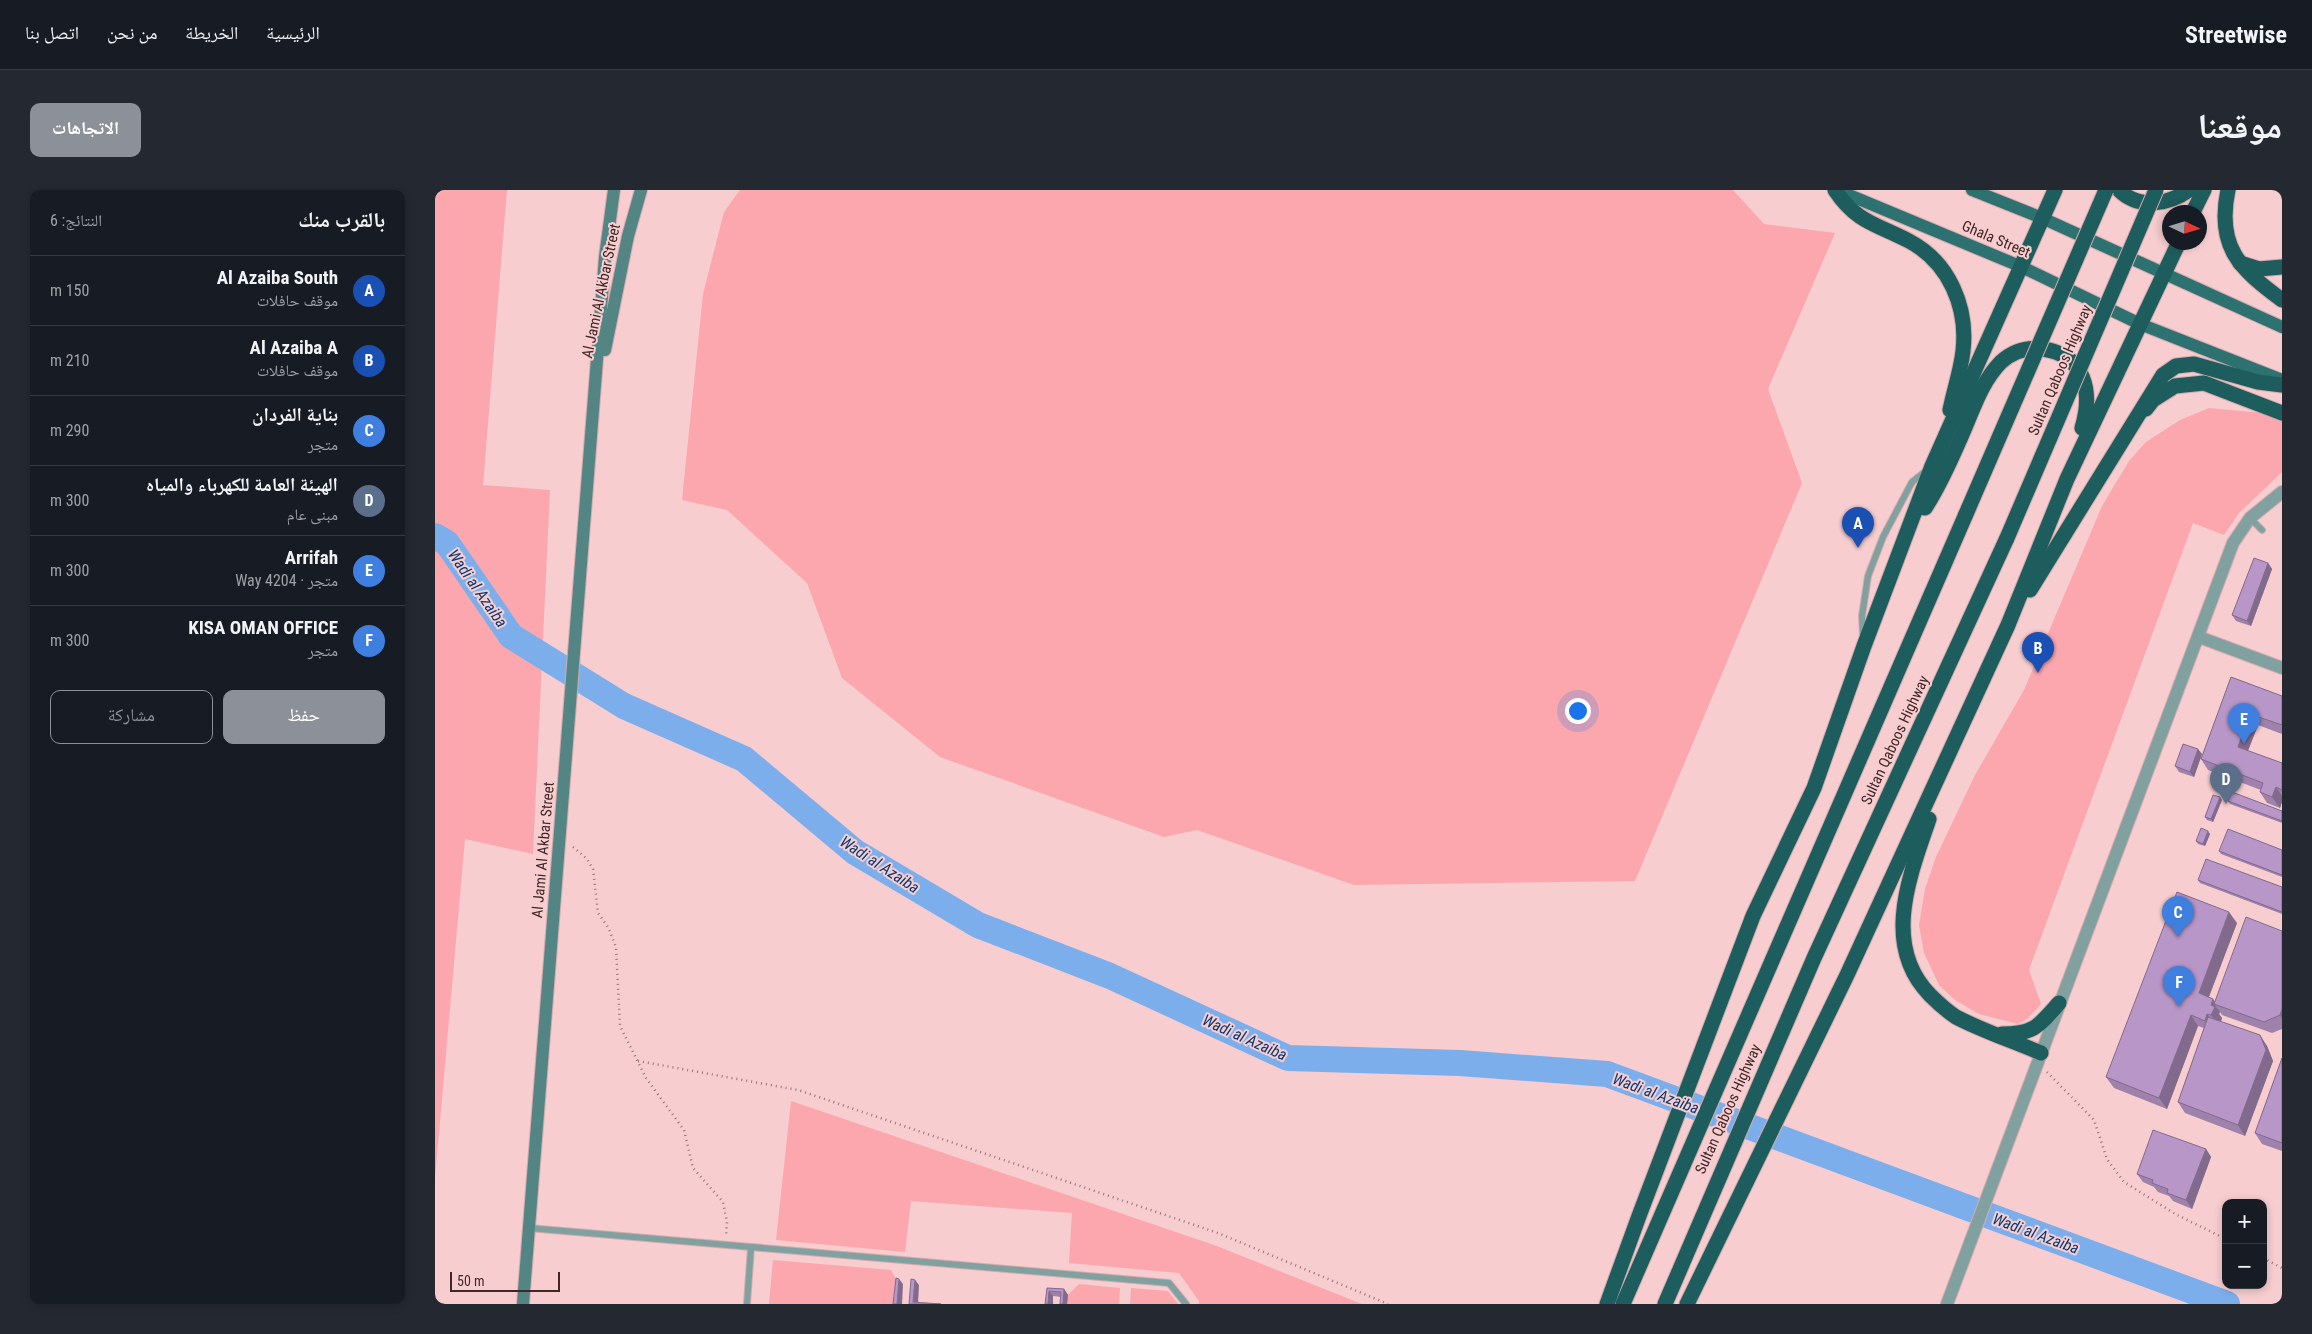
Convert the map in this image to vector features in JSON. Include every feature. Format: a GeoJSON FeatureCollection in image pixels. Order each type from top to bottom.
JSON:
{"type":"FeatureCollection","features":[{"type":"Feature","properties":{"kind":"highway"},"geometry":{"type":"LineString","coordinates":[[1836,190],[1846,206],[1861,218],[1909,241],[1929,253],[1944,270],[1954,289],[1965,334],[1963,353],[1945,435]]}},
{"type":"Feature","properties":{"kind":"highway"},"geometry":{"type":"LineString","coordinates":[[1607,1304],[1753,916],[1814,788],[1864,646],[1932,466],[2055,190]]}},
{"type":"Feature","properties":{"kind":"highway","name":"Sultan Qaboos Highway"},"geometry":{"type":"LineString","coordinates":[[1623,1304],[1781,935],[2106,190]]}},
{"type":"Feature","properties":{"kind":"highway"},"geometry":{"type":"LineString","coordinates":[[2119,190],[2134,199],[2161,203],[2189,190]]}},
{"type":"Feature","properties":{"kind":"highway","name":"Sultan Qaboos Highway"},"geometry":{"type":"LineString","coordinates":[[1665,1304],[1691,1239],[1814,958],[2007,538],[2156,190]]}},
{"type":"Feature","properties":{"kind":"highway"},"geometry":{"type":"LineString","coordinates":[[2196,205],[2204,190]]}},
{"type":"Feature","properties":{"kind":"highway"},"geometry":{"type":"LineString","coordinates":[[2228,190],[2224,211],[2225,232],[2231,252],[2254,279],[2282,300]]}},
{"type":"Feature","properties":{"kind":"highway"},"geometry":{"type":"LineString","coordinates":[[1687,1304],[1715,1252],[1847,975],[2008,625],[2067,480],[2175,250]]}},
{"type":"Feature","properties":{"kind":"highway"},"geometry":{"type":"LineString","coordinates":[[2238,262],[2259,269],[2282,267]]}},
{"type":"Feature","properties":{"kind":"highway"},"geometry":{"type":"LineString","coordinates":[[1906,536],[1928,504],[1990,376],[2014,352],[2037,348],[2056,351],[2070,358],[2084,382],[2088,409],[2067,480]]}},
{"type":"Feature","properties":{"kind":"highway"},"geometry":{"type":"LineString","coordinates":[[2008,625],[2159,378],[2176,366],[2194,364],[2209,366],[2258,382],[2282,385]]}},
{"type":"Feature","properties":{"kind":"highway"},"geometry":{"type":"LineString","coordinates":[[2127,431],[2153,400],[2175,386],[2204,383],[2282,413]]}},
{"type":"Feature","properties":{"kind":"highway"},"geometry":{"type":"LineString","coordinates":[[1954,744],[1909,878],[1903,911],[1903,936],[1907,960],[1921,986],[1955,1016],[1995,1034],[2039,1058]]}},
{"type":"Feature","properties":{"kind":"highway"},"geometry":{"type":"LineString","coordinates":[[1995,1034],[2022,1034],[2041,1023],[2059,1004]]}},
{"type":"Feature","properties":{"kind":"main road","name":"Ghala Street"},"geometry":{"type":"LineString","coordinates":[[1836,190],[2022,267],[2139,324],[2282,380]]}},
{"type":"Feature","properties":{"kind":"main road"},"geometry":{"type":"LineString","coordinates":[[1972,190],[2042,218],[2282,327]]}},
{"type":"Feature","properties":{"kind":"street","name":"Al Jami Al Akbar Street"},"geometry":{"type":"LineString","coordinates":[[523,1304],[605,257],[614,190]]}},
{"type":"Feature","properties":{"kind":"street","name":"Al Jami Al Akbar Street"},"geometry":{"type":"LineString","coordinates":[[595,399],[628,236],[641,190]]}},
{"type":"Feature","properties":{"kind":"street"},"geometry":{"type":"LineString","coordinates":[[1948,1303],[2233,543],[2250,518],[2282,492]]}},
{"type":"Feature","properties":{"kind":"street"},"geometry":{"type":"LineString","coordinates":[[2199,637],[2282,668]]}},
{"type":"Feature","properties":{"kind":"lane"},"geometry":{"type":"LineString","coordinates":[[1864,646],[1862,616],[1869,576],[1880,545],[1912,482],[1932,466]]}},
{"type":"Feature","properties":{"kind":"lane"},"geometry":{"type":"LineString","coordinates":[[2250,518],[2262,530]]}},
{"type":"Feature","properties":{"kind":"lane"},"geometry":{"type":"LineString","coordinates":[[529,1228],[1169,1283],[1186,1304]]}},
{"type":"Feature","properties":{"kind":"lane"},"geometry":{"type":"LineString","coordinates":[[747,1304],[751,1247]]}},
{"type":"Feature","properties":{"kind":"path"},"geometry":{"type":"LineString","coordinates":[[561,837],[587,859],[593,869],[598,914],[608,927],[616,947],[620,1026],[646,1078],[684,1130],[693,1168],[723,1202],[727,1222],[725,1245]]}},
{"type":"Feature","properties":{"kind":"path"},"geometry":{"type":"LineString","coordinates":[[2039,1058],[2094,1120],[2107,1159],[2125,1182],[2177,1216],[2222,1237]]}},
{"type":"Feature","properties":{"kind":"path"},"geometry":{"type":"LineString","coordinates":[[638,1061],[798,1090],[1218,1233],[1388,1304]]}},
{"type":"Feature","properties":{"kind":"path"},"geometry":{"type":"LineString","coordinates":[[2267,1260],[2282,1268]]}},
{"type":"Feature","properties":{"kind":"shaded area"},"geometry":{"type":"Polygon","coordinates":[[[435,190],[507,190],[483,485],[550,490],[533,854],[465,839],[435,1178],[435,190]]]}},
{"type":"Feature","properties":{"kind":"shaded area"},"geometry":{"type":"Polygon","coordinates":[[[740,190],[1733,190],[1764,224],[1835,233],[1768,389],[1802,483],[1635,881],[1354,885],[1197,830],[1164,837],[940,757],[842,678],[807,583],[727,510],[682,500],[703,294],[724,212],[740,190]]]}},
{"type":"Feature","properties":{"kind":"shaded area"},"geometry":{"type":"Polygon","coordinates":[[[2209,408],[2263,413],[2282,421],[2282,472],[2239,513],[2224,535],[2193,523],[2029,970],[2041,1004],[2028,1018],[2018,1024],[1979,1014],[1955,1000],[1939,985],[1924,953],[1919,925],[1925,889],[1936,857],[1975,775],[2024,690],[2102,506],[2129,461],[2146,442],[2180,420],[2209,408]]]}},
{"type":"Feature","properties":{"kind":"shaded area"},"geometry":{"type":"Polygon","coordinates":[[[791,1101],[1214,1245],[1362,1304],[1199,1304],[1199,1301],[1179,1273],[1069,1263],[1072,1213],[911,1201],[905,1252],[776,1240],[791,1101]]]}},
{"type":"Feature","properties":{"kind":"shaded area"},"geometry":{"type":"Polygon","coordinates":[[[773,1260],[891,1270],[899,1284],[898,1304],[769,1304],[773,1260]]]}},
{"type":"Feature","properties":{"kind":"shaded area"},"geometry":{"type":"Polygon","coordinates":[[[1079,1284],[1120,1288],[1119,1304],[1067,1304],[1068,1295],[1079,1284]]]}},
{"type":"Feature","properties":{"kind":"shaded area"},"geometry":{"type":"Polygon","coordinates":[[[1131,1288],[1168,1291],[1178,1304],[1130,1304],[1131,1288]]]}},
{"type":"Feature","properties":{"kind":"building"},"geometry":{"type":"Polygon","coordinates":[[[2254,558],[2268,563],[2247,621],[2232,615],[2254,558]]]}},
{"type":"Feature","properties":{"kind":"building"},"geometry":{"type":"Polygon","coordinates":[[[2231,677],[2282,696],[2282,725],[2250,714],[2238,747],[2282,763],[2282,790],[2276,787],[2272,797],[2260,792],[2263,783],[2201,759],[2231,677]]]}},
{"type":"Feature","properties":{"kind":"building"},"geometry":{"type":"Polygon","coordinates":[[[2183,744],[2198,749],[2190,772],[2175,766],[2183,744]]]}},
{"type":"Feature","properties":{"kind":"building"},"geometry":{"type":"Polygon","coordinates":[[[2232,792],[2282,811],[2282,821],[2228,801],[2232,792]]]}},
{"type":"Feature","properties":{"kind":"building"},"geometry":{"type":"Polygon","coordinates":[[[2213,795],[2220,797],[2211,819],[2205,817],[2213,795]]]}},
{"type":"Feature","properties":{"kind":"building"},"geometry":{"type":"Polygon","coordinates":[[[2201,828],[2208,831],[2203,844],[2196,841],[2201,828]]]}},
{"type":"Feature","properties":{"kind":"building"},"geometry":{"type":"Polygon","coordinates":[[[2228,829],[2282,850],[2282,875],[2219,851],[2228,829]]]}},
{"type":"Feature","properties":{"kind":"building"},"geometry":{"type":"Polygon","coordinates":[[[2206,859],[2282,887],[2282,912],[2198,880],[2206,859]]]}},
{"type":"Feature","properties":{"kind":"building"},"geometry":{"type":"Polygon","coordinates":[[[2177,892],[2229,912],[2199,993],[2213,999],[2211,1005],[2215,1007],[2211,1015],[2207,1014],[2205,1021],[2191,1015],[2159,1098],[2106,1077],[2177,892]]]}},
{"type":"Feature","properties":{"kind":"building"},"geometry":{"type":"Polygon","coordinates":[[[2246,917],[2282,931],[2282,1009],[2280,1015],[2264,1022],[2214,1004],[2246,917]]]}},
{"type":"Feature","properties":{"kind":"building"},"geometry":{"type":"Polygon","coordinates":[[[2208,1017],[2260,1035],[2266,1050],[2238,1125],[2178,1102],[2208,1017]]]}},
{"type":"Feature","properties":{"kind":"building"},"geometry":{"type":"Polygon","coordinates":[[[2282,1058],[2282,1143],[2255,1133],[2282,1058]]]}},
{"type":"Feature","properties":{"kind":"building"},"geometry":{"type":"Polygon","coordinates":[[[2153,1130],[2206,1149],[2186,1200],[2167,1193],[2168,1189],[2152,1183],[2153,1180],[2137,1174],[2153,1130]]]}},
{"type":"Feature","properties":{"kind":"building"},"geometry":{"type":"Polygon","coordinates":[[[896,1278],[899,1279],[897,1304],[893,1304],[896,1278]]]}},
{"type":"Feature","properties":{"kind":"building"},"geometry":{"type":"Polygon","coordinates":[[[911,1279],[915,1280],[913,1302],[941,1304],[909,1304],[911,1279]]]}},
{"type":"Feature","properties":{"kind":"building"},"geometry":{"type":"Polygon","coordinates":[[[1047,1288],[1064,1289],[1063,1304],[1060,1304],[1061,1292],[1049,1291],[1048,1304],[1045,1304],[1047,1288]]]}},
{"type":"Feature","properties":{"kind":"waterway","name":"Wadi al Azaiba"},"geometry":{"type":"LineString","coordinates":[[435,536],[447,543],[511,636],[624,706],[744,759],[855,852],[978,925],[1110,976],[1288,1058],[1460,1063],[1607,1074],[2227,1304]]}},
{"type":"Feature","properties":{"kind":"place","name":"Al Azaiba South"},"geometry":{"type":"Point","coordinates":[1858,548]}},
{"type":"Feature","properties":{"kind":"place","name":"Al Azaiba A"},"geometry":{"type":"Point","coordinates":[2038,673]}},
{"type":"Feature","properties":{"kind":"place","name":"Arrifah"},"geometry":{"type":"Point","coordinates":[2244,744]}},
{"type":"Feature","properties":{"kind":"place","name":"الهيئة العامة للكهرباء والمياه"},"geometry":{"type":"Point","coordinates":[2226,804]}},
{"type":"Feature","properties":{"kind":"place","name":"بناية الفردان"},"geometry":{"type":"Point","coordinates":[2178,937]}},
{"type":"Feature","properties":{"kind":"place","name":"KISA OMAN OFFICE"},"geometry":{"type":"Point","coordinates":[2179,1007]}}]}
